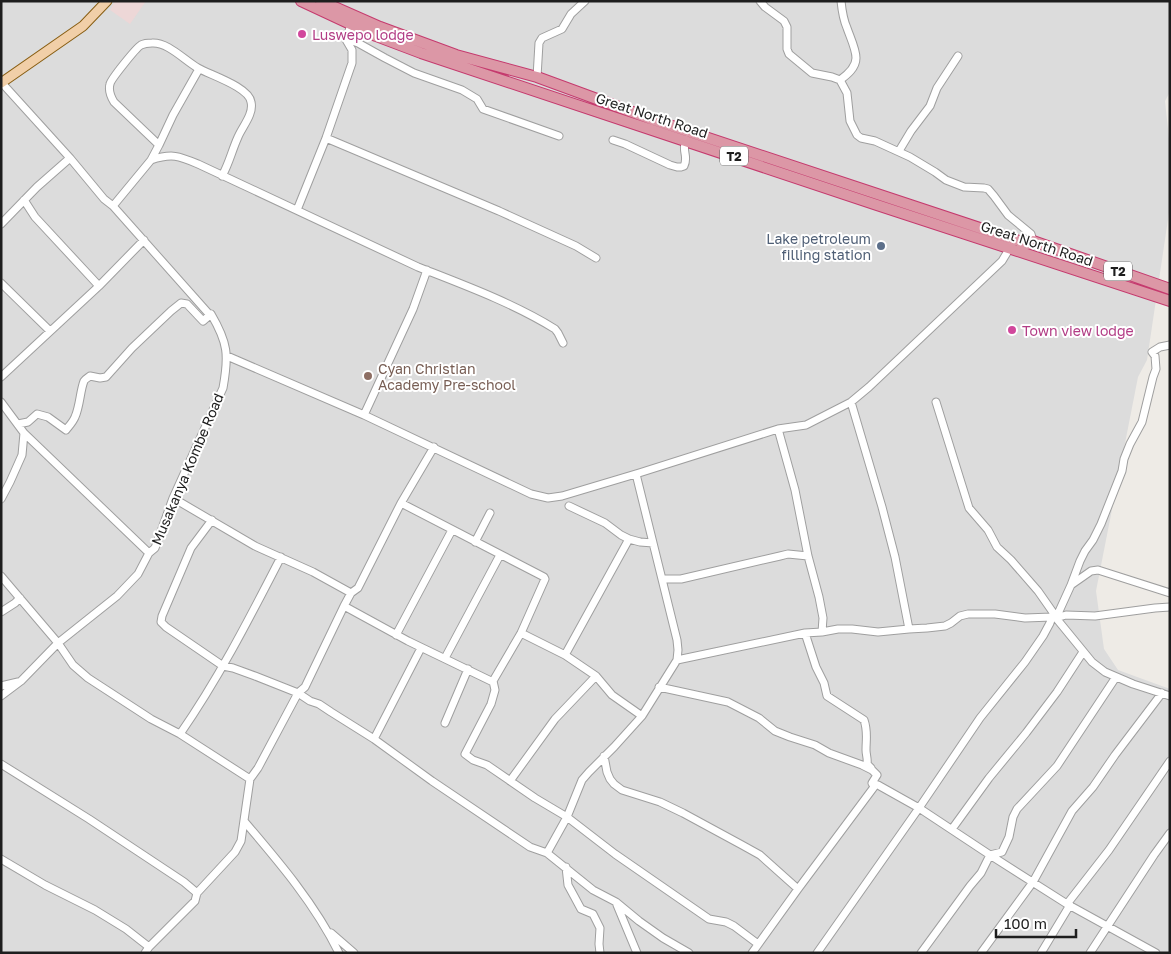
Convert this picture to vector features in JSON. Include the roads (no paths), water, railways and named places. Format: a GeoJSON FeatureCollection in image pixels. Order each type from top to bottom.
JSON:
{"type":"FeatureCollection","features":[{"type":"Feature","properties":{"kind":"highway","name":"Great North Road"},"geometry":{"type":"LineString","coordinates":[[301,1],[376,36],[421,53],[877,205],[1012,243],[1028,244],[1032,242],[1170,289]]}},
{"type":"Feature","properties":{"kind":"highway","name":"Great North Road"},"geometry":{"type":"LineString","coordinates":[[321,1],[380,27],[456,55],[537,78],[1012,243],[1170,301]]}},
{"type":"Feature","properties":{"kind":"main road"},"geometry":{"type":"LineString","coordinates":[[1,83],[82,26],[107,1]]}},
{"type":"Feature","properties":{"kind":"street"},"geometry":{"type":"LineString","coordinates":[[537,78],[539,43],[542,38],[562,29],[571,14],[585,1]]}},
{"type":"Feature","properties":{"kind":"street"},"geometry":{"type":"LineString","coordinates":[[760,1],[764,7],[784,20],[787,27],[787,49],[789,54],[812,73],[832,76],[840,80],[847,93],[850,121],[857,135],[899,151],[920,162],[946,180],[964,187],[988,189],[1008,215],[1027,230],[1032,242]]}},
{"type":"Feature","properties":{"kind":"street"},"geometry":{"type":"LineString","coordinates":[[840,80],[850,72],[856,59],[844,19],[841,1]]}},
{"type":"Feature","properties":{"kind":"street"},"geometry":{"type":"LineString","coordinates":[[345,38],[350,31],[351,24]]}},
{"type":"Feature","properties":{"kind":"street"},"geometry":{"type":"LineString","coordinates":[[345,38],[414,72],[462,90],[477,99],[483,109],[559,136]]}},
{"type":"Feature","properties":{"kind":"street"},"geometry":{"type":"LineString","coordinates":[[297,210],[326,138],[352,62],[352,50],[345,38]]}},
{"type":"Feature","properties":{"kind":"street"},"geometry":{"type":"LineString","coordinates":[[159,145],[114,102],[109,89],[112,78],[140,46],[152,42],[164,45],[198,69],[237,87],[248,96],[252,103],[251,110],[222,176]]}},
{"type":"Feature","properties":{"kind":"street"},"geometry":{"type":"LineString","coordinates":[[899,151],[930,106],[937,88],[958,56]]}},
{"type":"Feature","properties":{"kind":"street"},"geometry":{"type":"LineString","coordinates":[[113,206],[151,160],[198,69]]}},
{"type":"Feature","properties":{"kind":"street"},"geometry":{"type":"LineString","coordinates":[[1,83],[70,158],[104,199],[113,206],[194,298],[211,314],[224,338],[227,356],[364,415],[532,494],[548,498],[562,496],[636,474],[778,429],[806,425],[851,402],[1002,261],[1012,243]]}},
{"type":"Feature","properties":{"kind":"street"},"geometry":{"type":"LineString","coordinates":[[326,138],[499,211],[576,246],[596,258]]}},
{"type":"Feature","properties":{"kind":"street"},"geometry":{"type":"LineString","coordinates":[[613,140],[670,165],[681,167],[684,166],[686,159],[683,146],[686,140]]}},
{"type":"Feature","properties":{"kind":"street"},"geometry":{"type":"LineString","coordinates":[[151,160],[161,156],[178,156],[427,270],[455,280],[506,303],[551,327],[558,333],[562,343]]}},
{"type":"Feature","properties":{"kind":"street"},"geometry":{"type":"LineString","coordinates":[[1,224],[37,186],[70,158]]}},
{"type":"Feature","properties":{"kind":"street"},"geometry":{"type":"LineString","coordinates":[[24,200],[35,217],[99,286]]}},
{"type":"Feature","properties":{"kind":"street"},"geometry":{"type":"LineString","coordinates":[[1,377],[99,286],[144,240]]}},
{"type":"Feature","properties":{"kind":"street"},"geometry":{"type":"LineString","coordinates":[[364,415],[413,309],[427,270]]}},
{"type":"Feature","properties":{"kind":"street"},"geometry":{"type":"LineString","coordinates":[[1,283],[50,331]]}},
{"type":"Feature","properties":{"kind":"street"},"geometry":{"type":"LineString","coordinates":[[18,424],[28,422],[37,414],[48,417],[66,430],[75,418],[81,400],[81,391],[88,377],[106,377],[132,348],[181,303],[187,304],[203,321],[211,314]]}},
{"type":"Feature","properties":{"kind":"street"},"geometry":{"type":"LineString","coordinates":[[817,953],[980,718],[1025,662],[1043,636],[1071,585],[1085,551],[1101,524],[1122,471],[1124,458],[1142,422],[1156,368],[1156,356],[1152,352],[1160,347],[1170,345]]}},
{"type":"Feature","properties":{"kind":"street","name":"Musakanya Kombe Road"},"geometry":{"type":"LineString","coordinates":[[1,696],[21,681],[58,643],[117,596],[138,574],[149,553],[155,548],[173,498],[222,388],[227,356]]}},
{"type":"Feature","properties":{"kind":"street"},"geometry":{"type":"LineString","coordinates":[[1,402],[24,433],[149,553]]}},
{"type":"Feature","properties":{"kind":"street"},"geometry":{"type":"LineString","coordinates":[[851,402],[882,506],[895,558],[909,629]]}},
{"type":"Feature","properties":{"kind":"street"},"geometry":{"type":"LineString","coordinates":[[936,402],[969,508],[988,530],[997,547],[1038,591],[1052,610],[1054,617],[1092,662],[1105,672],[1116,677],[1170,696]]}},
{"type":"Feature","properties":{"kind":"street"},"geometry":{"type":"LineString","coordinates":[[778,429],[795,490],[808,556],[819,597],[823,618],[822,632]]}},
{"type":"Feature","properties":{"kind":"street"},"geometry":{"type":"LineString","coordinates":[[1,499],[22,455],[24,433]]}},
{"type":"Feature","properties":{"kind":"street"},"geometry":{"type":"LineString","coordinates":[[1,859],[126,929],[147,950],[195,901],[197,893],[235,852],[241,841],[250,779],[258,768],[298,693],[305,687],[344,606],[351,593],[358,588],[401,503],[434,447]]}},
{"type":"Feature","properties":{"kind":"street"},"geometry":{"type":"LineString","coordinates":[[547,853],[567,816],[582,780],[642,716],[677,660],[677,640],[636,474]]}},
{"type":"Feature","properties":{"kind":"street"},"geometry":{"type":"LineString","coordinates":[[173,498],[255,546],[313,572],[351,593]]}},
{"type":"Feature","properties":{"kind":"street"},"geometry":{"type":"LineString","coordinates":[[401,503],[545,579],[521,633],[493,681],[495,690],[491,704],[465,754],[473,760],[487,765],[535,798],[567,816],[616,854],[709,918],[734,926],[758,944]]}},
{"type":"Feature","properties":{"kind":"street"},"geometry":{"type":"LineString","coordinates":[[569,506],[605,523],[629,539],[654,543]]}},
{"type":"Feature","properties":{"kind":"street"},"geometry":{"type":"LineString","coordinates":[[474,542],[490,513]]}},
{"type":"Feature","properties":{"kind":"street"},"geometry":{"type":"LineString","coordinates":[[212,520],[191,548],[161,619],[161,622],[166,627],[223,666],[298,693],[310,701],[319,704],[374,739],[432,781],[530,847],[547,853],[593,890],[616,902],[663,938],[688,952]]}},
{"type":"Feature","properties":{"kind":"street"},"geometry":{"type":"LineString","coordinates":[[396,635],[452,530]]}},
{"type":"Feature","properties":{"kind":"street"},"geometry":{"type":"LineString","coordinates":[[565,655],[629,539]]}},
{"type":"Feature","properties":{"kind":"street"},"geometry":{"type":"LineString","coordinates":[[662,579],[681,578],[788,554],[808,556]]}},
{"type":"Feature","properties":{"kind":"street"},"geometry":{"type":"LineString","coordinates":[[445,658],[500,555]]}},
{"type":"Feature","properties":{"kind":"street"},"geometry":{"type":"LineString","coordinates":[[180,734],[223,666],[281,557]]}},
{"type":"Feature","properties":{"kind":"street"},"geometry":{"type":"LineString","coordinates":[[1071,585],[1092,570],[1098,570],[1170,593]]}},
{"type":"Feature","properties":{"kind":"street"},"geometry":{"type":"LineString","coordinates":[[1,576],[58,643],[73,665],[88,678],[250,779]]}},
{"type":"Feature","properties":{"kind":"street"},"geometry":{"type":"LineString","coordinates":[[1,612],[20,598]]}},
{"type":"Feature","properties":{"kind":"street"},"geometry":{"type":"LineString","coordinates":[[344,606],[421,648],[493,681]]}},
{"type":"Feature","properties":{"kind":"street"},"geometry":{"type":"LineString","coordinates":[[677,660],[805,633],[838,629],[878,632],[945,626],[960,616],[968,614],[995,614],[1025,618],[1095,616],[1155,608],[1170,608]]}},
{"type":"Feature","properties":{"kind":"street"},"geometry":{"type":"LineString","coordinates":[[521,633],[565,655],[596,676],[612,695],[642,716]]}},
{"type":"Feature","properties":{"kind":"street"},"geometry":{"type":"LineString","coordinates":[[805,633],[827,696],[864,720],[867,737],[867,764],[877,775]]}},
{"type":"Feature","properties":{"kind":"street"},"geometry":{"type":"LineString","coordinates":[[374,739],[421,648]]}},
{"type":"Feature","properties":{"kind":"street"},"geometry":{"type":"LineString","coordinates":[[952,829],[989,778],[1057,692],[1083,652]]}},
{"type":"Feature","properties":{"kind":"street"},"geometry":{"type":"LineString","coordinates":[[446,723],[468,669]]}},
{"type":"Feature","properties":{"kind":"street"},"geometry":{"type":"LineString","coordinates":[[510,781],[555,719],[596,676]]}},
{"type":"Feature","properties":{"kind":"street"},"geometry":{"type":"LineString","coordinates":[[921,953],[981,873],[990,855],[1002,852],[1009,837],[1013,817],[1017,809],[1057,766],[1116,677]]}},
{"type":"Feature","properties":{"kind":"street"},"geometry":{"type":"LineString","coordinates":[[1,686],[21,681]]}},
{"type":"Feature","properties":{"kind":"street"},"geometry":{"type":"LineString","coordinates":[[659,687],[728,702],[759,718],[775,731],[816,745],[829,753],[862,765],[877,775]]}},
{"type":"Feature","properties":{"kind":"street"},"geometry":{"type":"LineString","coordinates":[[981,953],[1033,882],[1072,811],[1093,787],[1162,694]]}},
{"type":"Feature","properties":{"kind":"street"},"geometry":{"type":"LineString","coordinates":[[604,756],[610,779],[622,790],[660,802],[760,855],[798,889]]}},
{"type":"Feature","properties":{"kind":"street"},"geometry":{"type":"LineString","coordinates":[[1041,953],[1069,905],[1170,761]]}},
{"type":"Feature","properties":{"kind":"street"},"geometry":{"type":"LineString","coordinates":[[1,764],[135,849],[197,893]]}},
{"type":"Feature","properties":{"kind":"street"},"geometry":{"type":"LineString","coordinates":[[752,953],[874,787],[872,784],[877,775]]}},
{"type":"Feature","properties":{"kind":"street"},"geometry":{"type":"LineString","coordinates":[[872,784],[919,808],[1069,905],[1152,952]]}},
{"type":"Feature","properties":{"kind":"street"},"geometry":{"type":"LineString","coordinates":[[244,821],[286,870],[329,932],[339,953]]}},
{"type":"Feature","properties":{"kind":"street"},"geometry":{"type":"LineString","coordinates":[[1090,953],[1170,833]]}},
{"type":"Feature","properties":{"kind":"street"},"geometry":{"type":"LineString","coordinates":[[566,867],[568,885],[581,909],[593,914],[600,928],[600,953]]}},
{"type":"Feature","properties":{"kind":"street"},"geometry":{"type":"LineString","coordinates":[[616,902],[637,953]]}},
{"type":"Feature","properties":{"kind":"street"},"geometry":{"type":"LineString","coordinates":[[329,932],[354,953]]}},
{"type":"Feature","properties":{"kind":"place","name":"Luswepo lodge"},"geometry":{"type":"Point","coordinates":[302,34]}},
{"type":"Feature","properties":{"kind":"place","name":"Lake petroleum filling station"},"geometry":{"type":"Point","coordinates":[881,246]}},
{"type":"Feature","properties":{"kind":"place","name":"Town view lodge"},"geometry":{"type":"Point","coordinates":[1012,330]}},
{"type":"Feature","properties":{"kind":"place","name":"Cyan Christian Academy Pre-school"},"geometry":{"type":"Point","coordinates":[368,376]}}]}
